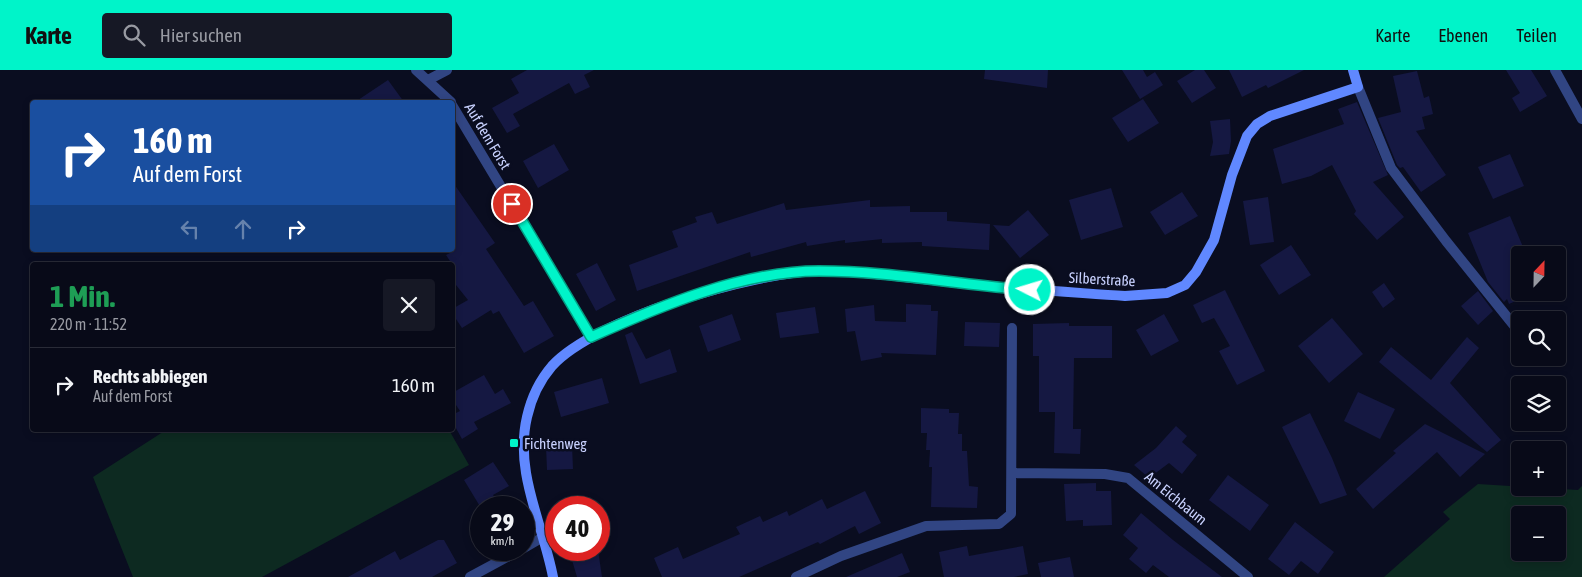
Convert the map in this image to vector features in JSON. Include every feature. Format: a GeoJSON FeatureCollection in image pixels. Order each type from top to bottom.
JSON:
{"type":"FeatureCollection","features":[{"type":"Feature","properties":{"kind":"street","name":"Auf dem Forst"},"geometry":{"type":"LineString","coordinates":[[416,70],[448,100]]}},
{"type":"Feature","properties":{"kind":"street"},"geometry":{"type":"LineString","coordinates":[[428,80],[447,70]]}},
{"type":"Feature","properties":{"kind":"street"},"geometry":{"type":"LineString","coordinates":[[1353,70],[1391,168],[1446,241],[1511,322]]}},
{"type":"Feature","properties":{"kind":"street"},"geometry":{"type":"LineString","coordinates":[[1555,70],[1582,119]]}},
{"type":"Feature","properties":{"kind":"street","name":"Silberstraße"},"geometry":{"type":"LineString","coordinates":[[553,577],[527,480],[523,438],[527,416],[542,380],[553,365],[591,337],[668,305],[756,278],[818,271],[1124,296],[1167,293],[1185,285],[1205,258],[1214,240],[1240,150],[1246,136],[1257,124],[1270,116],[1358,87]]}},
{"type":"Feature","properties":{"kind":"street","name":"Auf dem Forst"},"geometry":{"type":"LineString","coordinates":[[455,109],[591,337]]}},
{"type":"Feature","properties":{"kind":"street"},"geometry":{"type":"LineString","coordinates":[[796,577],[841,556],[926,526],[999,524],[1011,514],[1012,328]]}},
{"type":"Feature","properties":{"kind":"street","name":"Am Eichbaum"},"geometry":{"type":"LineString","coordinates":[[1012,473],[1105,474],[1128,478],[1248,577]]}},
{"type":"Feature","properties":{"kind":"street"},"geometry":{"type":"LineString","coordinates":[[535,542],[543,537]]}},
{"type":"Feature","properties":{"kind":"street"},"geometry":{"type":"LineString","coordinates":[[470,577],[500,561]]}},
{"type":"Feature","properties":{"kind":"green space"},"geometry":{"type":"Polygon","coordinates":[[[163,432],[450,432],[469,465],[262,577],[133,577],[93,477],[163,432]]]}},
{"type":"Feature","properties":{"kind":"green space"},"geometry":{"type":"Polygon","coordinates":[[[1478,484],[1511,486],[1511,496],[1566,496],[1566,489],[1578,490],[1582,486],[1582,577],[1384,577],[1450,519],[1443,512],[1478,484]]]}},
{"type":"Feature","properties":{"kind":"building"},"geometry":{"type":"Polygon","coordinates":[[[527,70],[594,70],[584,75],[590,87],[575,94],[569,83],[513,114],[520,126],[507,133],[492,108],[519,93],[511,79],[527,70]]]}},
{"type":"Feature","properties":{"kind":"building"},"geometry":{"type":"Polygon","coordinates":[[[985,70],[1048,70],[1047,88],[984,79],[985,70]]]}},
{"type":"Feature","properties":{"kind":"building"},"geometry":{"type":"Polygon","coordinates":[[[1122,70],[1143,70],[1147,77],[1155,72],[1163,85],[1140,99],[1122,70]]]}},
{"type":"Feature","properties":{"kind":"building"},"geometry":{"type":"Polygon","coordinates":[[[1195,70],[1204,70],[1216,88],[1192,103],[1177,81],[1195,70]]]}},
{"type":"Feature","properties":{"kind":"building"},"geometry":{"type":"Polygon","coordinates":[[[1229,70],[1304,70],[1268,88],[1266,85],[1242,97],[1229,70]]]}},
{"type":"Feature","properties":{"kind":"building"},"geometry":{"type":"Polygon","coordinates":[[[1506,70],[1531,70],[1547,96],[1520,112],[1512,98],[1520,93],[1506,70]]]}},
{"type":"Feature","properties":{"kind":"building"},"geometry":{"type":"Polygon","coordinates":[[[1417,71],[1424,98],[1429,96],[1433,114],[1422,117],[1425,129],[1416,131],[1446,175],[1421,192],[1403,167],[1400,168],[1397,165],[1378,118],[1401,112],[1393,76],[1417,71]]]}},
{"type":"Feature","properties":{"kind":"building"},"geometry":{"type":"Polygon","coordinates":[[[388,80],[403,100],[358,100],[388,80]]]}},
{"type":"Feature","properties":{"kind":"building"},"geometry":{"type":"Polygon","coordinates":[[[1143,99],[1159,123],[1128,142],[1112,118],[1143,99]]]}},
{"type":"Feature","properties":{"kind":"building"},"geometry":{"type":"Polygon","coordinates":[[[1357,102],[1388,175],[1373,182],[1404,217],[1377,240],[1354,214],[1356,211],[1332,165],[1311,176],[1282,184],[1273,149],[1344,124],[1338,109],[1357,102]]]}},
{"type":"Feature","properties":{"kind":"building"},"geometry":{"type":"Polygon","coordinates":[[[1230,119],[1231,141],[1229,154],[1210,156],[1213,142],[1210,121],[1230,119]]]}},
{"type":"Feature","properties":{"kind":"building"},"geometry":{"type":"Polygon","coordinates":[[[554,144],[569,170],[538,188],[523,161],[554,144]]]}},
{"type":"Feature","properties":{"kind":"building"},"geometry":{"type":"Polygon","coordinates":[[[1510,154],[1524,186],[1493,199],[1478,167],[1510,154]]]}},
{"type":"Feature","properties":{"kind":"building"},"geometry":{"type":"Polygon","coordinates":[[[455,185],[495,243],[486,249],[524,306],[533,301],[554,336],[524,353],[499,311],[493,314],[491,310],[462,328],[455,318],[455,307],[468,300],[455,284],[455,262],[451,262],[446,255],[455,252],[455,185]]]}},
{"type":"Feature","properties":{"kind":"building"},"geometry":{"type":"Polygon","coordinates":[[[1111,188],[1123,227],[1081,240],[1069,200],[1111,188]]]}},
{"type":"Feature","properties":{"kind":"building"},"geometry":{"type":"Polygon","coordinates":[[[1182,192],[1198,216],[1165,235],[1150,212],[1182,192]]]}},
{"type":"Feature","properties":{"kind":"building"},"geometry":{"type":"Polygon","coordinates":[[[1268,197],[1274,242],[1250,245],[1243,201],[1268,197]]]}},
{"type":"Feature","properties":{"kind":"building"},"geometry":{"type":"Polygon","coordinates":[[[870,200],[870,207],[910,206],[910,212],[947,212],[947,221],[990,224],[989,250],[922,246],[922,242],[882,243],[882,239],[845,243],[845,240],[807,246],[806,242],[751,257],[750,252],[637,291],[629,265],[678,247],[672,231],[697,222],[695,217],[712,212],[717,224],[784,203],[786,210],[870,200]]]}},
{"type":"Feature","properties":{"kind":"building"},"geometry":{"type":"Polygon","coordinates":[[[1028,210],[1049,235],[1020,258],[993,225],[1009,226],[1028,210]]]}},
{"type":"Feature","properties":{"kind":"building"},"geometry":{"type":"Polygon","coordinates":[[[1510,216],[1523,246],[1511,246],[1511,301],[1516,301],[1509,304],[1507,299],[1504,302],[1488,282],[1468,233],[1510,216]]]}},
{"type":"Feature","properties":{"kind":"building"},"geometry":{"type":"Polygon","coordinates":[[[1291,245],[1311,275],[1279,295],[1260,265],[1291,245]]]}},
{"type":"Feature","properties":{"kind":"building"},"geometry":{"type":"Polygon","coordinates":[[[597,263],[616,300],[596,311],[576,274],[597,263]]]}},
{"type":"Feature","properties":{"kind":"building"},"geometry":{"type":"Polygon","coordinates":[[[1384,283],[1395,299],[1383,308],[1372,292],[1384,283]]]}},
{"type":"Feature","properties":{"kind":"building"},"geometry":{"type":"Polygon","coordinates":[[[1225,290],[1265,371],[1237,385],[1219,351],[1230,346],[1214,318],[1202,323],[1193,305],[1225,290]]]}},
{"type":"Feature","properties":{"kind":"building"},"geometry":{"type":"Polygon","coordinates":[[[1478,291],[1493,311],[1478,325],[1461,306],[1478,291]]]}},
{"type":"Feature","properties":{"kind":"building"},"geometry":{"type":"Polygon","coordinates":[[[906,304],[931,305],[931,311],[938,311],[936,355],[881,353],[882,357],[861,361],[855,331],[847,332],[845,309],[874,305],[875,321],[906,322],[906,304]]]}},
{"type":"Feature","properties":{"kind":"building"},"geometry":{"type":"Polygon","coordinates":[[[815,307],[819,333],[780,338],[776,313],[815,307]]]}},
{"type":"Feature","properties":{"kind":"building"},"geometry":{"type":"Polygon","coordinates":[[[732,314],[741,340],[708,352],[699,326],[732,314]]]}},
{"type":"Feature","properties":{"kind":"building"},"geometry":{"type":"Polygon","coordinates":[[[1164,314],[1179,341],[1151,356],[1136,330],[1164,314]]]}},
{"type":"Feature","properties":{"kind":"building"},"geometry":{"type":"Polygon","coordinates":[[[1332,318],[1363,354],[1329,383],[1298,346],[1332,318]]]}},
{"type":"Feature","properties":{"kind":"building"},"geometry":{"type":"Polygon","coordinates":[[[965,322],[1000,323],[999,347],[964,346],[965,322]]]}},
{"type":"Feature","properties":{"kind":"building"},"geometry":{"type":"Polygon","coordinates":[[[1069,323],[1069,326],[1112,326],[1112,358],[1074,358],[1073,429],[1081,429],[1080,454],[1054,453],[1055,412],[1039,412],[1039,356],[1033,356],[1033,324],[1069,323]]]}},
{"type":"Feature","properties":{"kind":"building"},"geometry":{"type":"Polygon","coordinates":[[[632,332],[646,359],[670,349],[677,372],[640,384],[625,335],[632,332]]]}},
{"type":"Feature","properties":{"kind":"building"},"geometry":{"type":"Polygon","coordinates":[[[1467,337],[1479,348],[1450,383],[1501,440],[1487,452],[1379,362],[1391,347],[1431,380],[1467,337]]]}},
{"type":"Feature","properties":{"kind":"building"},"geometry":{"type":"Polygon","coordinates":[[[484,375],[495,394],[503,389],[511,403],[474,422],[478,429],[462,439],[455,426],[455,414],[460,411],[455,404],[455,391],[484,375]]]}},
{"type":"Feature","properties":{"kind":"building"},"geometry":{"type":"Polygon","coordinates":[[[602,378],[609,403],[561,417],[554,392],[602,378]]]}},
{"type":"Feature","properties":{"kind":"building"},"geometry":{"type":"Polygon","coordinates":[[[1358,392],[1395,409],[1380,439],[1344,421],[1358,392]]]}},
{"type":"Feature","properties":{"kind":"building"},"geometry":{"type":"Polygon","coordinates":[[[921,408],[949,409],[949,413],[959,413],[958,434],[962,434],[962,451],[967,451],[969,486],[978,487],[977,508],[931,507],[932,467],[929,467],[930,450],[926,450],[927,433],[921,433],[921,408]]]}},
{"type":"Feature","properties":{"kind":"building"},"geometry":{"type":"Polygon","coordinates":[[[1310,413],[1332,458],[1347,495],[1320,504],[1282,427],[1310,413]]]}},
{"type":"Feature","properties":{"kind":"building"},"geometry":{"type":"Polygon","coordinates":[[[1425,424],[1485,454],[1460,477],[1437,452],[1373,509],[1356,489],[1396,453],[1393,451],[1425,424]]]}},
{"type":"Feature","properties":{"kind":"building"},"geometry":{"type":"Polygon","coordinates":[[[1176,426],[1187,436],[1182,442],[1197,455],[1182,474],[1169,463],[1149,478],[1134,465],[1156,448],[1176,426]]]}},
{"type":"Feature","properties":{"kind":"building"},"geometry":{"type":"Polygon","coordinates":[[[572,445],[573,469],[547,470],[546,446],[572,445]]]}},
{"type":"Feature","properties":{"kind":"building"},"geometry":{"type":"Polygon","coordinates":[[[493,462],[509,486],[494,496],[474,496],[464,480],[493,462]]]}},
{"type":"Feature","properties":{"kind":"building"},"geometry":{"type":"Polygon","coordinates":[[[1228,475],[1269,505],[1250,531],[1209,500],[1228,475]]]}},
{"type":"Feature","properties":{"kind":"building"},"geometry":{"type":"Polygon","coordinates":[[[1096,483],[1096,491],[1111,491],[1112,525],[1083,526],[1083,520],[1066,521],[1064,484],[1096,483]]]}},
{"type":"Feature","properties":{"kind":"building"},"geometry":{"type":"Polygon","coordinates":[[[865,491],[881,523],[859,534],[855,526],[820,544],[818,542],[739,577],[662,577],[654,558],[678,547],[683,559],[740,534],[736,527],[760,516],[763,522],[787,511],[789,516],[822,499],[827,509],[865,491]]]}},
{"type":"Feature","properties":{"kind":"building"},"geometry":{"type":"Polygon","coordinates":[[[1141,513],[1222,577],[1169,577],[1153,565],[1146,573],[1129,559],[1138,548],[1123,535],[1141,513]]]}},
{"type":"Feature","properties":{"kind":"building"},"geometry":{"type":"Polygon","coordinates":[[[1295,522],[1334,552],[1318,574],[1301,561],[1289,575],[1268,559],[1295,522]]]}},
{"type":"Feature","properties":{"kind":"building"},"geometry":{"type":"Polygon","coordinates":[[[438,540],[444,540],[457,563],[432,577],[348,577],[395,551],[400,560],[438,540]]]}},
{"type":"Feature","properties":{"kind":"building"},"geometry":{"type":"Polygon","coordinates":[[[967,546],[969,556],[1023,546],[1028,574],[1014,577],[944,577],[939,552],[967,546]]]}},
{"type":"Feature","properties":{"kind":"building"},"geometry":{"type":"Polygon","coordinates":[[[902,553],[910,572],[897,577],[846,577],[902,553]]]}},
{"type":"Feature","properties":{"kind":"building"},"geometry":{"type":"Polygon","coordinates":[[[1070,557],[1074,577],[1041,577],[1038,563],[1070,557]]]}},
{"type":"Feature","properties":{"kind":"building"},"geometry":{"type":"Polygon","coordinates":[[[572,561],[600,561],[602,577],[577,577],[572,561]]]}},
{"type":"Feature","properties":{"kind":"place","name":"Fichtenweg"},"geometry":{"type":"Point","coordinates":[514,443]}},
{"type":"Feature","properties":{"kind":"route"},"geometry":{"type":"LineString","coordinates":[[512,204],[591,337],[668,305],[756,278],[786,274],[818,271],[849,272],[1030,290]]}}]}
